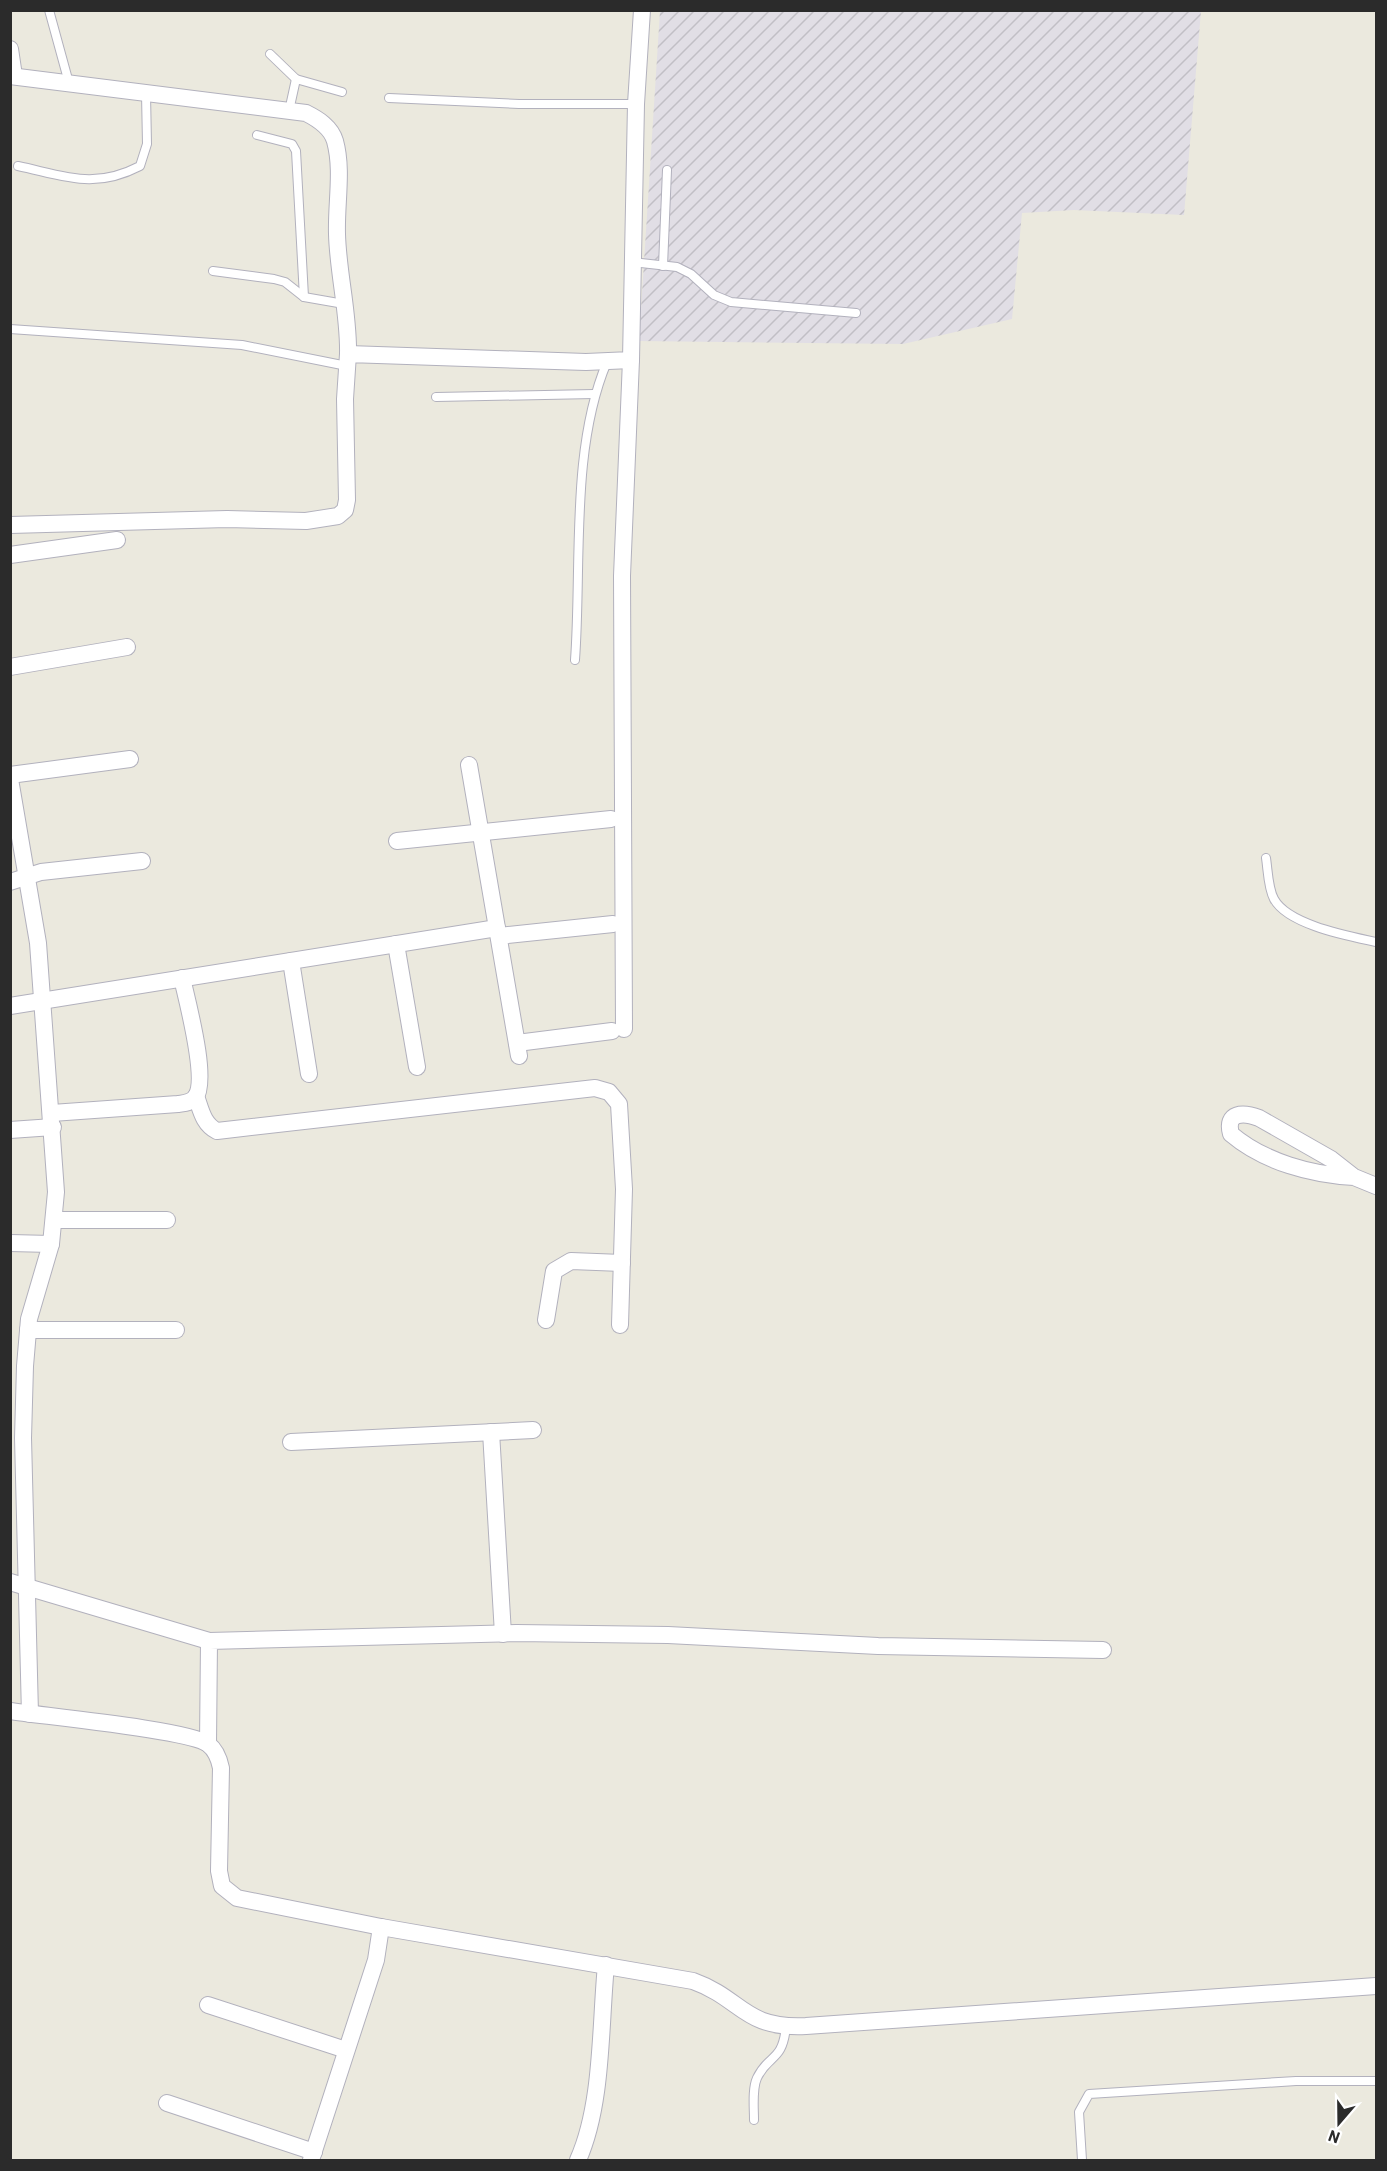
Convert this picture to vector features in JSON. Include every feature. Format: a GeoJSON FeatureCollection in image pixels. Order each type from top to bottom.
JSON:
{"type":"FeatureCollection","features":[{"type":"Feature","properties":{"kind":"street"},"geometry":{"type":"LineString","coordinates":[[469,765],[518,1049],[618,1030],[621,576],[630,360],[636,104],[642,10]]}},
{"type":"Feature","properties":{"kind":"street"},"geometry":{"type":"LineString","coordinates":[[10,49],[12,76],[306,113],[322,121],[335,138],[338,163],[337,234],[348,332],[347,500],[345,510],[338,516],[306,521],[227,519],[10,525]]}},
{"type":"Feature","properties":{"kind":"street"},"geometry":{"type":"LineString","coordinates":[[347,360],[607,362],[630,360]]}},
{"type":"Feature","properties":{"kind":"street"},"geometry":{"type":"LineString","coordinates":[[10,555],[117,540]]}},
{"type":"Feature","properties":{"kind":"street"},"geometry":{"type":"LineString","coordinates":[[10,667],[127,647]]}},
{"type":"Feature","properties":{"kind":"street"},"geometry":{"type":"LineString","coordinates":[[30,1714],[19,1584],[28,1330],[35,1293],[51,1244],[55,1220],[52,1120],[44,1000],[38,943],[10,777],[130,759]]}},
{"type":"Feature","properties":{"kind":"street"},"geometry":{"type":"LineString","coordinates":[[397,841],[611,819]]}},
{"type":"Feature","properties":{"kind":"street"},"geometry":{"type":"LineString","coordinates":[[10,882],[41,872],[142,861]]}},
{"type":"Feature","properties":{"kind":"street"},"geometry":{"type":"LineString","coordinates":[[10,1006],[396,944],[498,932],[613,924]]}},
{"type":"Feature","properties":{"kind":"street"},"geometry":{"type":"LineString","coordinates":[[396,944],[417,1067]]}},
{"type":"Feature","properties":{"kind":"street"},"geometry":{"type":"LineString","coordinates":[[291,961],[309,1074]]}},
{"type":"Feature","properties":{"kind":"street"},"geometry":{"type":"LineString","coordinates":[[182,978],[200,1076],[196,1096],[203,1117],[210,1128],[218,1131],[596,1088],[609,1092],[619,1104],[624,1189],[620,1325]]}},
{"type":"Feature","properties":{"kind":"street"},"geometry":{"type":"LineString","coordinates":[[10,1130],[52,1120],[189,1102],[196,1096]]}},
{"type":"Feature","properties":{"kind":"street"},"geometry":{"type":"LineString","coordinates":[[1354,1177],[1331,1159],[1259,1118],[1247,1113],[1238,1113],[1232,1117],[1229,1126],[1231,1134],[1255,1150],[1304,1170],[1354,1177],[1377,1186]]}},
{"type":"Feature","properties":{"kind":"street"},"geometry":{"type":"LineString","coordinates":[[55,1220],[167,1220]]}},
{"type":"Feature","properties":{"kind":"street"},"geometry":{"type":"LineString","coordinates":[[10,1244],[51,1244]]}},
{"type":"Feature","properties":{"kind":"street"},"geometry":{"type":"LineString","coordinates":[[546,1320],[554,1271],[571,1261],[622,1263]]}},
{"type":"Feature","properties":{"kind":"street"},"geometry":{"type":"LineString","coordinates":[[28,1330],[176,1330]]}},
{"type":"Feature","properties":{"kind":"street"},"geometry":{"type":"LineString","coordinates":[[291,1442],[533,1430]]}},
{"type":"Feature","properties":{"kind":"street"},"geometry":{"type":"LineString","coordinates":[[491,1432],[503,1634]]}},
{"type":"Feature","properties":{"kind":"street"},"geometry":{"type":"LineString","coordinates":[[19,1584],[209,1641],[503,1634],[668,1635],[878,1646],[1103,1650]]}},
{"type":"Feature","properties":{"kind":"street"},"geometry":{"type":"LineString","coordinates":[[208,1744],[209,1641]]}},
{"type":"Feature","properties":{"kind":"street"},"geometry":{"type":"LineString","coordinates":[[10,1711],[181,1734],[208,1744],[216,1752],[221,1768],[218,1864],[222,1886],[246,1901],[381,1927],[693,1981],[712,1989],[754,2019],[786,2026],[1377,1986]]}},
{"type":"Feature","properties":{"kind":"street"},"geometry":{"type":"LineString","coordinates":[[167,2103],[313,2156],[376,1960],[381,1927]]}},
{"type":"Feature","properties":{"kind":"street"},"geometry":{"type":"LineString","coordinates":[[578,2160],[584,2147],[596,2083],[606,1965]]}},
{"type":"Feature","properties":{"kind":"street"},"geometry":{"type":"LineString","coordinates":[[208,2005],[346,2050]]}},
{"type":"Feature","properties":{"kind":"lane"},"geometry":{"type":"LineString","coordinates":[[49,10],[69,84]]}},
{"type":"Feature","properties":{"kind":"lane"},"geometry":{"type":"LineString","coordinates":[[270,54],[296,79],[342,92]]}},
{"type":"Feature","properties":{"kind":"lane"},"geometry":{"type":"LineString","coordinates":[[289,111],[296,79]]}},
{"type":"Feature","properties":{"kind":"lane"},"geometry":{"type":"LineString","coordinates":[[18,166],[82,180],[102,181],[140,166],[147,144],[146,93]]}},
{"type":"Feature","properties":{"kind":"lane"},"geometry":{"type":"LineString","coordinates":[[389,98],[519,104],[636,104]]}},
{"type":"Feature","properties":{"kind":"lane"},"geometry":{"type":"LineString","coordinates":[[256,135],[292,144],[296,151],[304,297]]}},
{"type":"Feature","properties":{"kind":"lane"},"geometry":{"type":"LineString","coordinates":[[663,266],[667,170]]}},
{"type":"Feature","properties":{"kind":"lane"},"geometry":{"type":"LineString","coordinates":[[632,262],[677,267],[691,274],[714,295],[731,302],[856,313]]}},
{"type":"Feature","properties":{"kind":"lane"},"geometry":{"type":"LineString","coordinates":[[213,271],[285,282],[304,297],[344,304]]}},
{"type":"Feature","properties":{"kind":"lane"},"geometry":{"type":"LineString","coordinates":[[10,328],[242,345],[347,360]]}},
{"type":"Feature","properties":{"kind":"lane"},"geometry":{"type":"LineString","coordinates":[[575,660],[585,443],[594,394],[607,362]]}},
{"type":"Feature","properties":{"kind":"lane"},"geometry":{"type":"LineString","coordinates":[[436,396],[594,394]]}},
{"type":"Feature","properties":{"kind":"lane"},"geometry":{"type":"LineString","coordinates":[[1266,858],[1273,898],[1281,909],[1301,920],[1346,936],[1377,942]]}},
{"type":"Feature","properties":{"kind":"lane"},"geometry":{"type":"LineString","coordinates":[[754,2120],[756,2080],[763,2068],[776,2057],[784,2045],[786,2026]]}},
{"type":"Feature","properties":{"kind":"lane"},"geometry":{"type":"LineString","coordinates":[[1082,2160],[1079,2112],[1089,2094],[1296,2081],[1377,2080]]}},
{"type":"Feature","properties":{"kind":"shaded area"},"geometry":{"type":"Polygon","coordinates":[[[660,11],[1201,11],[1184,215],[1074,210],[1022,213],[1012,319],[903,344],[639,341],[660,11]]]}}]}
